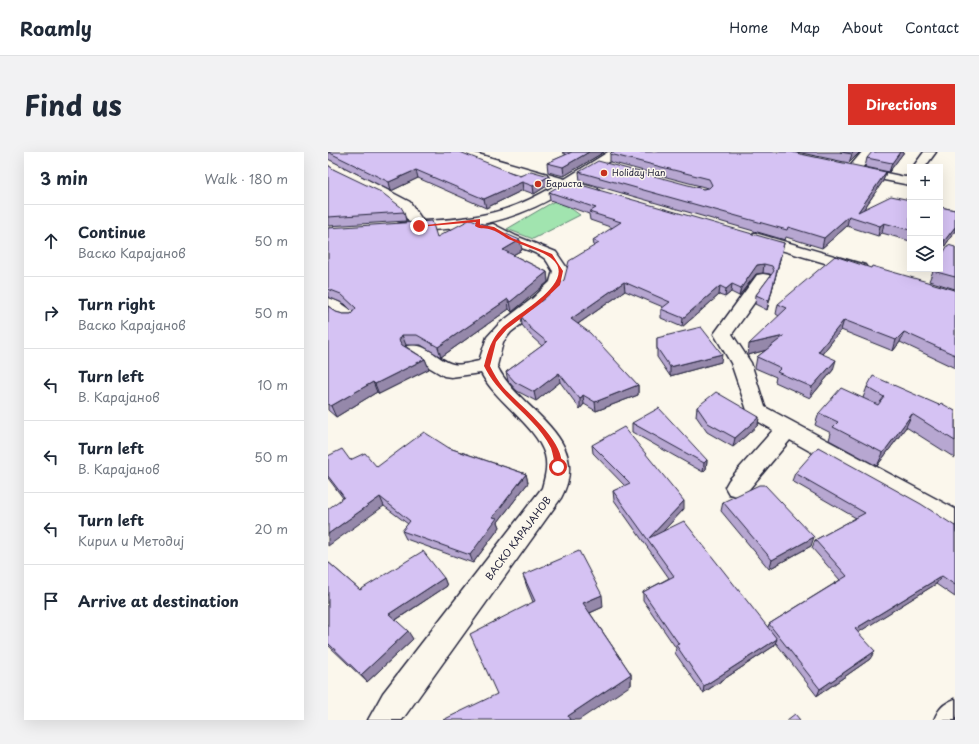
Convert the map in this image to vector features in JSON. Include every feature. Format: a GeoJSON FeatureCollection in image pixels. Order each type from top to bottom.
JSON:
{"type":"FeatureCollection","features":[{"type":"Feature","properties":{"kind":"street"},"geometry":{"type":"LineString","coordinates":[[458,152],[603,195]]}},
{"type":"Feature","properties":{"kind":"street"},"geometry":{"type":"LineString","coordinates":[[389,228],[478,220],[477,226],[481,228],[532,203],[616,152]]}},
{"type":"Feature","properties":{"kind":"street"},"geometry":{"type":"LineString","coordinates":[[853,170],[868,152]]}},
{"type":"Feature","properties":{"kind":"street"},"geometry":{"type":"LineString","coordinates":[[921,164],[930,152]]}},
{"type":"Feature","properties":{"kind":"street"},"geometry":{"type":"LineString","coordinates":[[328,163],[342,173],[405,205],[419,226]]}},
{"type":"Feature","properties":{"kind":"street"},"geometry":{"type":"LineString","coordinates":[[596,164],[612,168]]}},
{"type":"Feature","properties":{"kind":"street"},"geometry":{"type":"LineString","coordinates":[[839,166],[907,182]]}},
{"type":"Feature","properties":{"kind":"street"},"geometry":{"type":"LineString","coordinates":[[414,350],[451,371],[487,366],[494,341],[505,328],[540,302],[558,284],[561,271],[550,255],[506,236],[495,222]]}},
{"type":"Feature","properties":{"kind":"street"},"geometry":{"type":"LineString","coordinates":[[741,234],[871,271]]}},
{"type":"Feature","properties":{"kind":"street"},"geometry":{"type":"LineString","coordinates":[[763,279],[723,334],[741,363],[756,411],[955,521]]}},
{"type":"Feature","properties":{"kind":"street"},"geometry":{"type":"LineString","coordinates":[[328,303],[349,318]]}},
{"type":"Feature","properties":{"kind":"street","name":"ВAСКО КАРАЈАНОВ"},"geometry":{"type":"LineString","coordinates":[[384,720],[394,704],[553,491],[558,467],[555,449],[544,431],[502,390],[494,380],[487,366]]}},
{"type":"Feature","properties":{"kind":"street"},"geometry":{"type":"LineString","coordinates":[[737,487],[788,428]]}},
{"type":"Feature","properties":{"kind":"street"},"geometry":{"type":"LineString","coordinates":[[950,720],[955,715]]}},
{"type":"Feature","properties":{"kind":"green space"},"geometry":{"type":"Polygon","coordinates":[[[558,199],[580,215],[533,239],[507,229],[558,199]]]}},
{"type":"Feature","properties":{"kind":"building"},"geometry":{"type":"Polygon","coordinates":[[[328,152],[460,152],[520,176],[531,171],[549,176],[533,186],[522,182],[484,199],[416,170],[389,182],[328,152]]]}},
{"type":"Feature","properties":{"kind":"building"},"geometry":{"type":"Polygon","coordinates":[[[572,152],[589,152],[563,167],[547,163],[572,152]]]}},
{"type":"Feature","properties":{"kind":"building"},"geometry":{"type":"Polygon","coordinates":[[[612,152],[791,152],[886,172],[858,212],[891,196],[907,199],[907,229],[884,223],[880,226],[849,216],[824,238],[788,227],[787,230],[579,172],[598,161],[703,189],[709,188],[712,185],[709,179],[610,154],[612,152]]]}},
{"type":"Feature","properties":{"kind":"building"},"geometry":{"type":"Polygon","coordinates":[[[840,152],[854,152],[852,154],[840,152]]]}},
{"type":"Feature","properties":{"kind":"building"},"geometry":{"type":"Polygon","coordinates":[[[872,152],[900,152],[892,163],[867,158],[872,152]]]}},
{"type":"Feature","properties":{"kind":"building"},"geometry":{"type":"Polygon","coordinates":[[[328,165],[333,169],[381,192],[401,207],[404,212],[328,217],[328,165]]]}},
{"type":"Feature","properties":{"kind":"building"},"geometry":{"type":"Polygon","coordinates":[[[567,181],[784,243],[769,301],[756,295],[774,271],[772,266],[764,264],[757,265],[741,288],[732,284],[726,289],[720,286],[683,318],[661,309],[670,302],[624,282],[571,319],[590,333],[638,385],[595,402],[583,395],[580,399],[559,373],[534,392],[515,382],[506,372],[547,342],[530,328],[521,316],[545,298],[564,280],[569,261],[599,243],[593,240],[621,222],[589,212],[596,208],[549,192],[567,181]]]}},
{"type":"Feature","properties":{"kind":"building"},"geometry":{"type":"Polygon","coordinates":[[[943,208],[955,210],[955,227],[945,240],[943,240],[943,208]]]}},
{"type":"Feature","properties":{"kind":"building"},"geometry":{"type":"Polygon","coordinates":[[[471,219],[520,240],[503,250],[547,272],[510,302],[508,299],[438,347],[417,335],[402,335],[399,340],[402,345],[425,359],[375,384],[373,382],[331,406],[328,404],[328,306],[336,312],[343,314],[351,314],[356,308],[341,294],[328,289],[328,228],[432,221],[437,237],[471,219]]]}},
{"type":"Feature","properties":{"kind":"building"},"geometry":{"type":"Polygon","coordinates":[[[948,245],[955,247],[955,277],[937,272],[943,272],[943,254],[948,245]]]}},
{"type":"Feature","properties":{"kind":"building"},"geometry":{"type":"Polygon","coordinates":[[[835,256],[871,268],[872,266],[955,290],[955,355],[904,332],[896,340],[844,320],[818,352],[836,360],[812,387],[777,372],[781,368],[757,357],[784,336],[749,344],[787,308],[778,304],[835,256]]]}},
{"type":"Feature","properties":{"kind":"building"},"geometry":{"type":"Polygon","coordinates":[[[701,327],[722,354],[670,367],[657,348],[657,338],[701,327]]]}},
{"type":"Feature","properties":{"kind":"building"},"geometry":{"type":"Polygon","coordinates":[[[873,376],[939,405],[941,403],[955,411],[955,441],[912,414],[883,453],[833,427],[838,422],[819,413],[841,388],[878,405],[884,397],[867,387],[873,376]]]}},
{"type":"Feature","properties":{"kind":"building"},"geometry":{"type":"Polygon","coordinates":[[[716,392],[759,417],[735,438],[708,423],[697,407],[716,392]]]}},
{"type":"Feature","properties":{"kind":"building"},"geometry":{"type":"Polygon","coordinates":[[[659,408],[707,460],[704,463],[632,423],[659,408]]]}},
{"type":"Feature","properties":{"kind":"building"},"geometry":{"type":"Polygon","coordinates":[[[624,427],[684,501],[649,538],[684,521],[777,639],[704,686],[676,645],[679,644],[643,592],[674,576],[613,491],[630,483],[592,445],[624,427]]]}},
{"type":"Feature","properties":{"kind":"building"},"geometry":{"type":"Polygon","coordinates":[[[424,432],[449,448],[526,474],[493,517],[497,518],[470,555],[402,531],[410,521],[380,497],[328,534],[328,509],[344,497],[328,476],[328,456],[342,449],[350,460],[365,453],[377,467],[424,432]]]}},
{"type":"Feature","properties":{"kind":"building"},"geometry":{"type":"Polygon","coordinates":[[[818,447],[921,504],[955,526],[955,585],[942,576],[855,629],[875,651],[820,689],[769,624],[847,576],[815,540],[865,513],[795,473],[818,447]]]}},
{"type":"Feature","properties":{"kind":"building"},"geometry":{"type":"Polygon","coordinates":[[[759,485],[765,485],[814,537],[772,560],[723,502],[759,485]]]}},
{"type":"Feature","properties":{"kind":"building"},"geometry":{"type":"Polygon","coordinates":[[[423,551],[444,578],[389,614],[408,631],[361,675],[328,643],[328,562],[360,590],[423,551]]]}},
{"type":"Feature","properties":{"kind":"building"},"geometry":{"type":"Polygon","coordinates":[[[579,551],[602,595],[583,603],[631,674],[568,716],[570,720],[443,720],[497,694],[470,634],[535,601],[523,575],[579,551]]]}},
{"type":"Feature","properties":{"kind":"building"},"geometry":{"type":"Polygon","coordinates":[[[795,714],[800,720],[787,720],[795,714]]]}},
{"type":"Feature","properties":{"kind":"place","name":"Holiday Han"},"geometry":{"type":"Point","coordinates":[604,173]}},
{"type":"Feature","properties":{"kind":"place","name":"Бариста"},"geometry":{"type":"Point","coordinates":[538,184]}},
{"type":"Feature","properties":{"kind":"route"},"geometry":{"type":"LineString","coordinates":[[419,226],[478,220],[477,226],[481,228],[493,228],[511,239],[550,255],[557,263],[561,271],[558,284],[540,302],[505,328],[494,341],[487,366],[494,380],[502,390],[544,431],[555,449],[558,467]]}}]}
